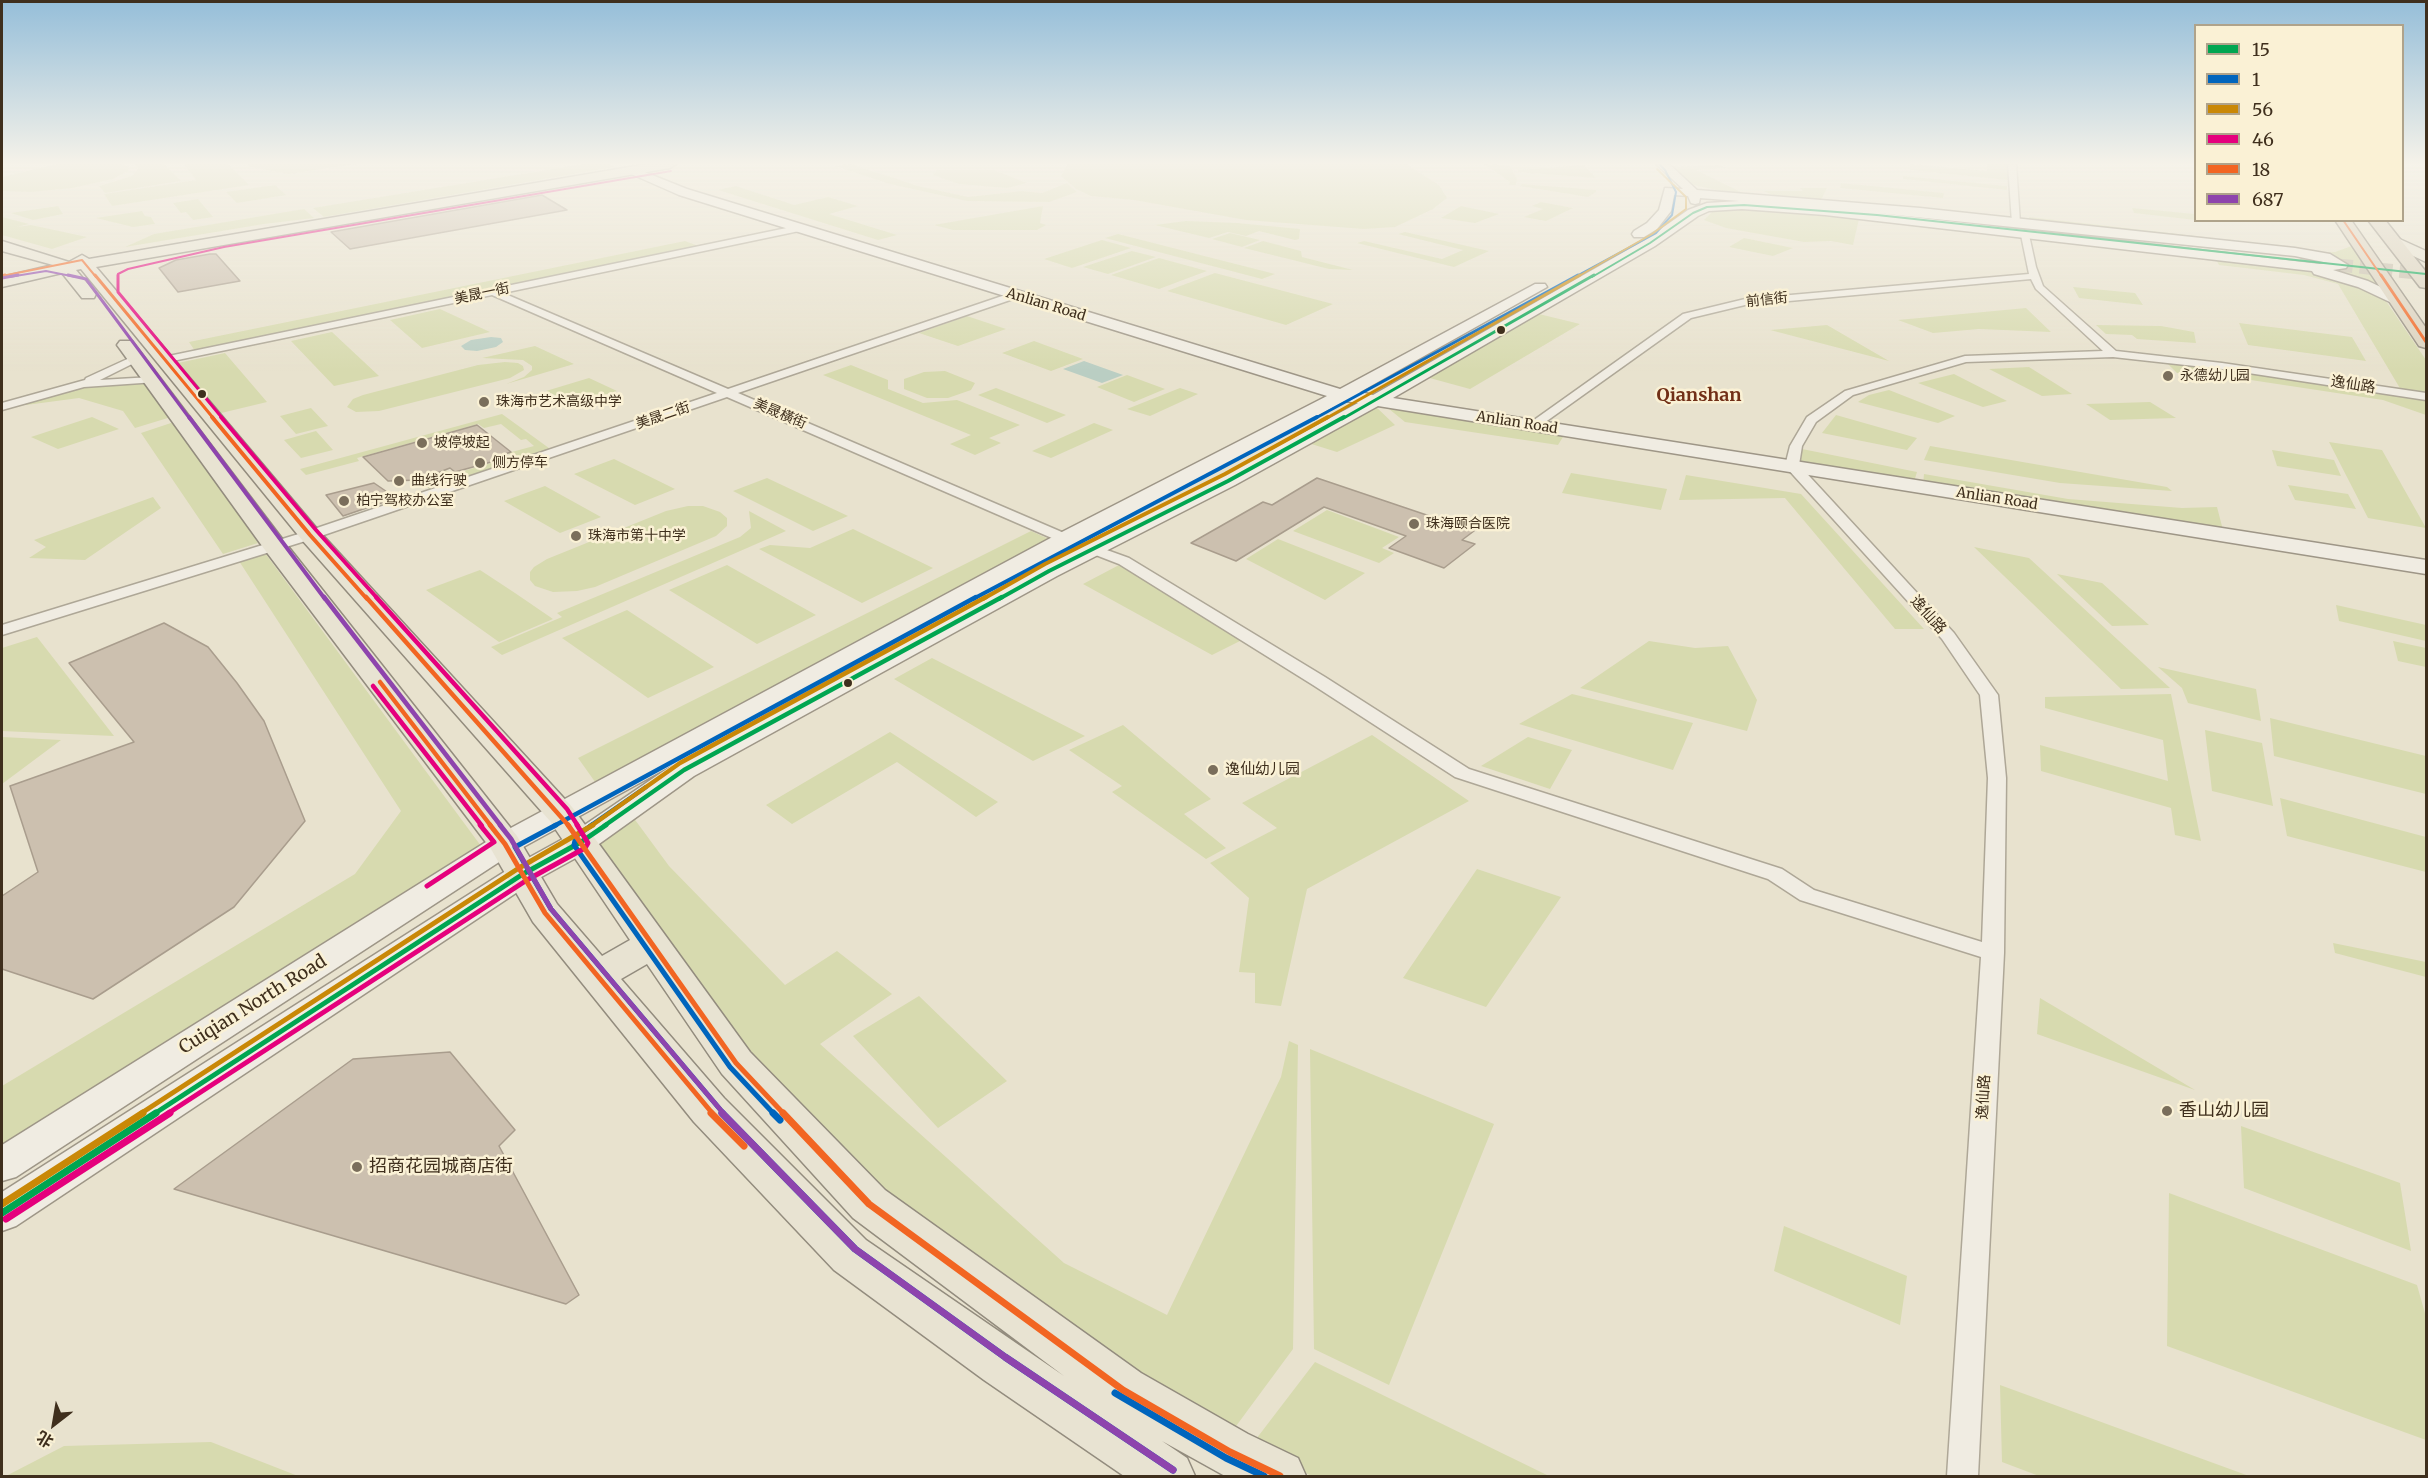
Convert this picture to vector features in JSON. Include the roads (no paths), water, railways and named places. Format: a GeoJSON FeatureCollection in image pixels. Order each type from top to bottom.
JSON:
{"type":"FeatureCollection","features":[{"type":"Feature","properties":{"kind":"highway"},"geometry":{"type":"LineString","coordinates":[[2352,233],[2427,342]]}},
{"type":"Feature","properties":{"kind":"highway"},"geometry":{"type":"LineString","coordinates":[[2386,233],[2427,282]]}},
{"type":"Feature","properties":{"kind":"main road"},"geometry":{"type":"LineString","coordinates":[[44,249],[94,251],[129,248],[219,233]]}},
{"type":"Feature","properties":{"kind":"main road"},"geometry":{"type":"LineString","coordinates":[[2,284],[74,263],[242,233]]}},
{"type":"Feature","properties":{"kind":"main road"},"geometry":{"type":"LineString","coordinates":[[2,274],[263,233]]}},
{"type":"Feature","properties":{"kind":"main road","name":"Anlian Road"},"geometry":{"type":"LineString","coordinates":[[817,233],[1342,395],[2427,567]]}},
{"type":"Feature","properties":{"kind":"main road"},"geometry":{"type":"LineString","coordinates":[[571,828],[1066,539],[1342,395],[1639,233]]}},
{"type":"Feature","properties":{"kind":"main road","name":"Cuiqian North Road"},"geometry":{"type":"LineString","coordinates":[[2,1165],[514,859],[1093,549],[1228,481],[1573,289],[1656,240],[1663,233]]}},
{"type":"Feature","properties":{"kind":"main road"},"geometry":{"type":"LineString","coordinates":[[2001,233],[2326,268],[2341,265],[2330,258],[2299,257],[2057,233]]}},
{"type":"Feature","properties":{"kind":"main road"},"geometry":{"type":"LineString","coordinates":[[2081,233],[2299,257],[2330,251],[2358,242]]}},
{"type":"Feature","properties":{"kind":"main road"},"geometry":{"type":"LineString","coordinates":[[2105,233],[2299,257]]}},
{"type":"Feature","properties":{"kind":"main road"},"geometry":{"type":"LineString","coordinates":[[2,237],[44,249],[74,263],[111,295],[274,545],[514,859],[545,913],[709,1110],[850,1255],[1001,1363],[1169,1476]]}},
{"type":"Feature","properties":{"kind":"main road"},"geometry":{"type":"LineString","coordinates":[[111,295],[110,272],[113,268],[148,256],[223,240]]}},
{"type":"Feature","properties":{"kind":"main road"},"geometry":{"type":"LineString","coordinates":[[2393,242],[2427,257]]}},
{"type":"Feature","properties":{"kind":"main road"},"geometry":{"type":"LineString","coordinates":[[2,246],[74,263]]}},
{"type":"Feature","properties":{"kind":"main road"},"geometry":{"type":"LineString","coordinates":[[2,254],[21,261],[18,266],[2,274]]}},
{"type":"Feature","properties":{"kind":"main road"},"geometry":{"type":"LineString","coordinates":[[74,263],[80,284],[136,358],[158,370],[310,535],[571,828],[736,1063],[869,1204],[1123,1390],[1230,1452],[1280,1476]]}},
{"type":"Feature","properties":{"kind":"main road"},"geometry":{"type":"LineString","coordinates":[[2276,263],[2339,276],[2397,300]]}},
{"type":"Feature","properties":{"kind":"main road"},"geometry":{"type":"LineString","coordinates":[[2,284],[46,278],[80,284]]}},
{"type":"Feature","properties":{"kind":"main road","name":"Cuiqian North Road"},"geometry":{"type":"LineString","coordinates":[[2,1213],[514,859]]}},
{"type":"Feature","properties":{"kind":"main road"},"geometry":{"type":"LineString","coordinates":[[597,975],[653,944]]}},
{"type":"Feature","properties":{"kind":"street","name":"美晟一街"},"geometry":{"type":"LineString","coordinates":[[83,384],[158,370],[493,292],[777,233]]}},
{"type":"Feature","properties":{"kind":"street"},"geometry":{"type":"LineString","coordinates":[[2025,236],[2031,267],[2039,287],[2113,354]]}},
{"type":"Feature","properties":{"kind":"street","name":"前信街"},"geometry":{"type":"LineString","coordinates":[[1533,425],[1687,316],[1745,302],[2036,276]]}},
{"type":"Feature","properties":{"kind":"street","name":"美晟橫街"},"geometry":{"type":"LineString","coordinates":[[493,292],[1066,539]]}},
{"type":"Feature","properties":{"kind":"street","name":"美晟二街"},"geometry":{"type":"LineString","coordinates":[[2,630],[310,535],[1015,295]]}},
{"type":"Feature","properties":{"kind":"street","name":"逸仙路"},"geometry":{"type":"LineString","coordinates":[[1962,1476],[1993,953],[1997,778],[1989,695],[1948,636],[1792,466],[1796,446],[1811,420],[1849,393],[1965,360],[2113,354],[2223,366],[2427,397]]}},
{"type":"Feature","properties":{"kind":"street"},"geometry":{"type":"LineString","coordinates":[[2,407],[83,384],[136,358]]}},
{"type":"Feature","properties":{"kind":"street"},"geometry":{"type":"LineString","coordinates":[[1093,549],[1124,561],[1312,676],[1462,773],[1775,874],[1806,894],[1993,953]]}},
{"type":"Feature","properties":{"kind":"tunnel"},"geometry":{"type":"LineString","coordinates":[[2300,261],[2426,274]]}},
{"type":"Feature","properties":{"kind":"place","name":"永德幼儿园"},"geometry":{"type":"Point","coordinates":[2168,376]}},
{"type":"Feature","properties":{"kind":"place","name":"珠海市艺术高级中学"},"geometry":{"type":"Point","coordinates":[484,402]}},
{"type":"Feature","properties":{"kind":"place","name":"坡停坡起"},"geometry":{"type":"Point","coordinates":[422,443]}},
{"type":"Feature","properties":{"kind":"place","name":"侧方停车"},"geometry":{"type":"Point","coordinates":[480,463]}},
{"type":"Feature","properties":{"kind":"place","name":"曲线行驶"},"geometry":{"type":"Point","coordinates":[399,481]}},
{"type":"Feature","properties":{"kind":"place","name":"柏宁驾校办公室"},"geometry":{"type":"Point","coordinates":[344,501]}},
{"type":"Feature","properties":{"kind":"place","name":"珠海颐合医院"},"geometry":{"type":"Point","coordinates":[1414,524]}},
{"type":"Feature","properties":{"kind":"place","name":"珠海市第十中学"},"geometry":{"type":"Point","coordinates":[576,536]}},
{"type":"Feature","properties":{"kind":"place","name":"逸仙幼儿园"},"geometry":{"type":"Point","coordinates":[1213,770]}},
{"type":"Feature","properties":{"kind":"place","name":"香山幼儿园"},"geometry":{"type":"Point","coordinates":[2167,1111]}},
{"type":"Feature","properties":{"kind":"place","name":"招商花园城商店街"},"geometry":{"type":"Point","coordinates":[357,1167]}},
{"type":"Feature","properties":{"kind":"district","name":"Qianshan"},"geometry":{"type":"Point","coordinates":[1699,396]}}]}
